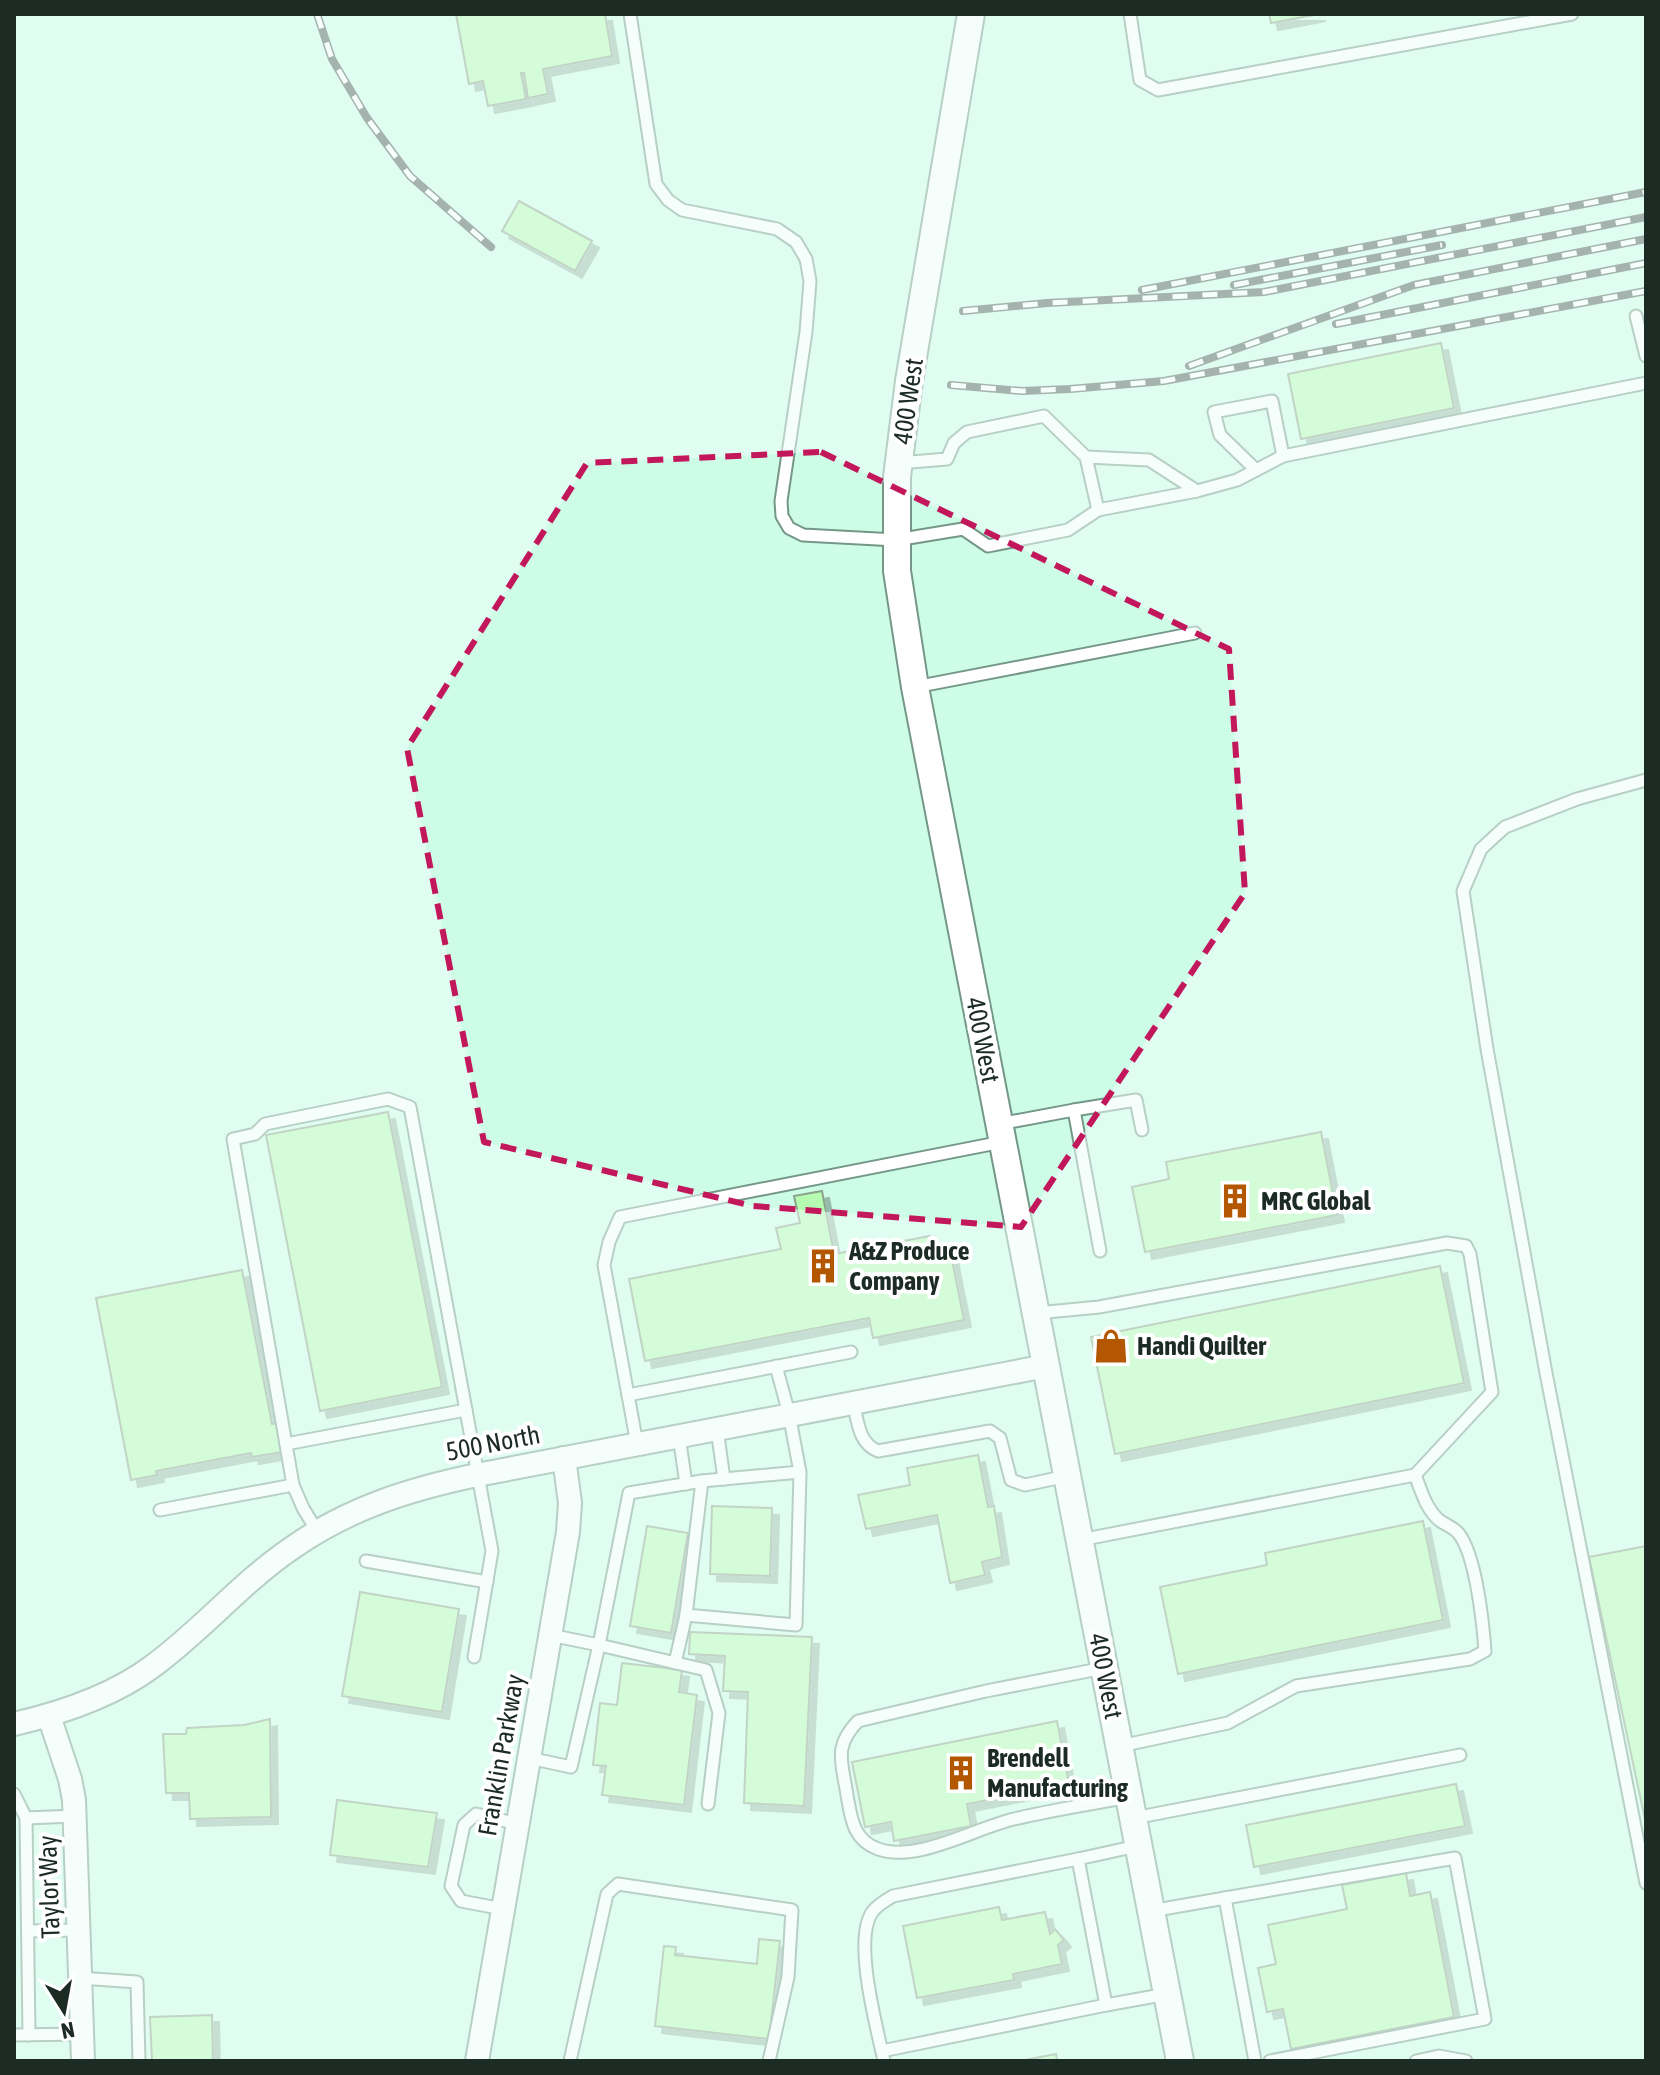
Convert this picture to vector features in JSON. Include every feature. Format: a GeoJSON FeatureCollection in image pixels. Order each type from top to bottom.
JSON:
{"type":"FeatureCollection","features":[{"type":"Feature","properties":{"kind":"street","name":"400 West"},"geometry":{"type":"LineString","coordinates":[[971,14],[909,381],[899,463],[896,540],[902,612],[1180,2061]]}},
{"type":"Feature","properties":{"kind":"street","name":"500 North"},"geometry":{"type":"LineString","coordinates":[[14,1724],[49,1716],[107,1692],[150,1668],[279,1557],[345,1515],[403,1492],[477,1475],[1046,1366]]}},
{"type":"Feature","properties":{"kind":"street","name":"Franklin Parkway"},"geometry":{"type":"LineString","coordinates":[[477,2061],[569,1524],[569,1489],[564,1458]]}},
{"type":"Feature","properties":{"kind":"street","name":"Taylor Way"},"geometry":{"type":"LineString","coordinates":[[49,1716],[73,1789],[83,2061]]}},
{"type":"Feature","properties":{"kind":"lane"},"geometry":{"type":"LineString","coordinates":[[630,14],[656,184],[668,200],[682,210],[777,229],[796,242],[806,259],[810,281],[806,332],[781,501],[782,516],[789,528],[803,535],[896,540],[963,529],[988,546],[1068,530],[1098,510],[1237,480],[1283,456],[1646,383]]}},
{"type":"Feature","properties":{"kind":"lane"},"geometry":{"type":"LineString","coordinates":[[1130,14],[1140,80],[1158,90],[1572,14]]}},
{"type":"Feature","properties":{"kind":"lane"},"geometry":{"type":"LineString","coordinates":[[1636,316],[1646,356]]}},
{"type":"Feature","properties":{"kind":"lane"},"geometry":{"type":"LineString","coordinates":[[1256,470],[1220,435],[1214,412],[1272,401],[1283,456]]}},
{"type":"Feature","properties":{"kind":"lane"},"geometry":{"type":"LineString","coordinates":[[899,463],[947,459],[954,443],[967,432],[1044,416],[1086,457],[1098,510]]}},
{"type":"Feature","properties":{"kind":"lane"},"geometry":{"type":"LineString","coordinates":[[1086,457],[1149,460],[1197,491]]}},
{"type":"Feature","properties":{"kind":"lane"},"geometry":{"type":"LineString","coordinates":[[915,687],[1195,633]]}},
{"type":"Feature","properties":{"kind":"lane"},"geometry":{"type":"LineString","coordinates":[[1646,780],[1577,799],[1505,827],[1481,849],[1463,891],[1487,1049],[1546,1373],[1646,1883]]}},
{"type":"Feature","properties":{"kind":"lane"},"geometry":{"type":"LineString","coordinates":[[317,1531],[293,1485],[233,1139],[255,1134],[265,1124],[388,1099],[410,1107],[492,1551],[474,1657]]}},
{"type":"Feature","properties":{"kind":"lane"},"geometry":{"type":"LineString","coordinates":[[637,1444],[604,1265],[609,1242],[620,1217],[1001,1133],[1074,1110],[1136,1100],[1142,1130]]}},
{"type":"Feature","properties":{"kind":"lane"},"geometry":{"type":"LineString","coordinates":[[1074,1110],[1100,1251]]}},
{"type":"Feature","properties":{"kind":"lane"},"geometry":{"type":"LineString","coordinates":[[1036,1313],[1099,1307],[1447,1243],[1466,1246],[1470,1254],[1492,1392],[1415,1475],[1080,1540]]}},
{"type":"Feature","properties":{"kind":"lane"},"geometry":{"type":"LineString","coordinates":[[628,1395],[851,1352]]}},
{"type":"Feature","properties":{"kind":"lane"},"geometry":{"type":"LineString","coordinates":[[686,1615],[796,1625],[800,1472],[776,1366]]}},
{"type":"Feature","properties":{"kind":"lane"},"geometry":{"type":"LineString","coordinates":[[853,1402],[862,1438],[868,1447],[878,1451],[990,1431],[1000,1438],[1011,1480],[1025,1485],[1067,1476]]}},
{"type":"Feature","properties":{"kind":"lane"},"geometry":{"type":"LineString","coordinates":[[286,1444],[466,1410]]}},
{"type":"Feature","properties":{"kind":"lane"},"geometry":{"type":"LineString","coordinates":[[717,1429],[724,1479]]}},
{"type":"Feature","properties":{"kind":"lane"},"geometry":{"type":"LineString","coordinates":[[679,1436],[686,1484]]}},
{"type":"Feature","properties":{"kind":"lane"},"geometry":{"type":"LineString","coordinates":[[529,1758],[571,1767],[629,1493],[702,1481],[800,1472]]}},
{"type":"Feature","properties":{"kind":"lane"},"geometry":{"type":"LineString","coordinates":[[1119,1746],[1228,1723],[1296,1686],[1470,1659],[1485,1651],[1483,1617],[1465,1543],[1457,1530],[1437,1519],[1428,1507],[1415,1475]]}},
{"type":"Feature","properties":{"kind":"lane"},"geometry":{"type":"LineString","coordinates":[[675,1663],[686,1615],[702,1481]]}},
{"type":"Feature","properties":{"kind":"lane"},"geometry":{"type":"LineString","coordinates":[[160,1510],[293,1485]]}},
{"type":"Feature","properties":{"kind":"lane"},"geometry":{"type":"LineString","coordinates":[[366,1561],[487,1582]]}},
{"type":"Feature","properties":{"kind":"lane"},"geometry":{"type":"LineString","coordinates":[[550,1635],[706,1670],[719,1713],[708,1804]]}},
{"type":"Feature","properties":{"kind":"lane"},"geometry":{"type":"LineString","coordinates":[[1104,1668],[858,1721],[844,1735],[841,1756],[851,1822],[858,1837],[878,1849],[910,1853],[1013,1819],[1132,1808],[1460,1755]]}},
{"type":"Feature","properties":{"kind":"lane"},"geometry":{"type":"LineString","coordinates":[[14,1794],[26,1818],[29,2035]]}},
{"type":"Feature","properties":{"kind":"lane"},"geometry":{"type":"LineString","coordinates":[[503,1909],[461,1901],[451,1886],[464,1825],[476,1814],[518,1824]]}},
{"type":"Feature","properties":{"kind":"lane"},"geometry":{"type":"LineString","coordinates":[[26,1818],[75,1816]]}},
{"type":"Feature","properties":{"kind":"lane"},"geometry":{"type":"LineString","coordinates":[[1139,1846],[893,1896],[872,1912],[866,1925],[864,1953],[883,2056],[1167,1994]]}},
{"type":"Feature","properties":{"kind":"lane"},"geometry":{"type":"LineString","coordinates":[[1151,1911],[1455,1858],[1485,2019],[1270,2061]]}},
{"type":"Feature","properties":{"kind":"lane"},"geometry":{"type":"LineString","coordinates":[[1078,1859],[1106,2005]]}},
{"type":"Feature","properties":{"kind":"lane"},"geometry":{"type":"LineString","coordinates":[[570,2061],[607,1894],[618,1884],[792,1910],[788,1977],[769,2061]]}},
{"type":"Feature","properties":{"kind":"lane"},"geometry":{"type":"LineString","coordinates":[[1225,1898],[1255,2061]]}},
{"type":"Feature","properties":{"kind":"lane"},"geometry":{"type":"LineString","coordinates":[[28,1931],[79,1930]]}},
{"type":"Feature","properties":{"kind":"lane"},"geometry":{"type":"LineString","coordinates":[[80,1978],[137,1982],[139,2061]]}},
{"type":"Feature","properties":{"kind":"lane"},"geometry":{"type":"LineString","coordinates":[[14,2035],[82,2034]]}},
{"type":"Feature","properties":{"kind":"lane"},"geometry":{"type":"LineString","coordinates":[[1416,2061],[1439,2056],[1466,2061]]}},
{"type":"Feature","properties":{"kind":"highlighted area"},"geometry":{"type":"Polygon","coordinates":[[[821,452],[1229,649],[1245,893],[1021,1227],[753,1206],[484,1142],[407,748],[587,463],[821,452]]]}},
{"type":"Feature","properties":{"kind":"shaded area"},"geometry":{"type":"Polygon","coordinates":[[[14,14],[1646,14],[1646,2061],[14,2061],[14,14]]]}},
{"type":"Feature","properties":{"kind":"building"},"geometry":{"type":"Polygon","coordinates":[[[456,14],[605,14],[612,56],[543,69],[548,94],[528,98],[524,73],[521,73],[526,99],[488,106],[483,81],[469,84],[456,14]]]}},
{"type":"Feature","properties":{"kind":"building"},"geometry":{"type":"Polygon","coordinates":[[[1269,14],[1319,14],[1271,23],[1269,14]]]}},
{"type":"Feature","properties":{"kind":"building"},"geometry":{"type":"Polygon","coordinates":[[[519,201],[592,241],[575,271],[502,231],[519,201]]]}},
{"type":"Feature","properties":{"kind":"building"},"geometry":{"type":"Polygon","coordinates":[[[1441,343],[1454,408],[1301,439],[1288,374],[1441,343]]]}},
{"type":"Feature","properties":{"kind":"building"},"geometry":{"type":"Polygon","coordinates":[[[388,1112],[442,1387],[320,1411],[266,1135],[388,1112]]]}},
{"type":"Feature","properties":{"kind":"building","name":"MRC Global"},"geometry":{"type":"Polygon","coordinates":[[[1321,1132],[1337,1215],[1145,1252],[1132,1187],[1169,1179],[1166,1162],[1321,1132]]]}},
{"type":"Feature","properties":{"kind":"building","name":"A&Z Produce Company"},"geometry":{"type":"Polygon","coordinates":[[[822,1191],[834,1254],[930,1236],[932,1248],[949,1245],[964,1320],[873,1338],[869,1318],[645,1361],[629,1279],[781,1249],[776,1228],[800,1223],[794,1196],[822,1191]]]}},
{"type":"Feature","properties":{"kind":"building"},"geometry":{"type":"Polygon","coordinates":[[[1440,1266],[1464,1383],[1115,1454],[1091,1337],[1440,1266]]]}},
{"type":"Feature","properties":{"kind":"building"},"geometry":{"type":"Polygon","coordinates":[[[242,1270],[272,1424],[276,1423],[282,1452],[252,1457],[251,1453],[156,1471],[157,1475],[131,1480],[96,1298],[242,1270]]]}},
{"type":"Feature","properties":{"kind":"building"},"geometry":{"type":"Polygon","coordinates":[[[978,1455],[988,1507],[994,1506],[1002,1557],[982,1562],[985,1575],[950,1583],[937,1515],[866,1529],[858,1495],[910,1485],[907,1468],[978,1455]]]}},
{"type":"Feature","properties":{"kind":"building"},"geometry":{"type":"Polygon","coordinates":[[[712,1506],[772,1508],[770,1576],[710,1574],[712,1506]]]}},
{"type":"Feature","properties":{"kind":"building"},"geometry":{"type":"Polygon","coordinates":[[[1423,1521],[1443,1620],[1178,1674],[1160,1587],[1267,1565],[1265,1553],[1423,1521]]]}},
{"type":"Feature","properties":{"kind":"building"},"geometry":{"type":"Polygon","coordinates":[[[647,1526],[688,1533],[671,1633],[630,1626],[647,1526]]]}},
{"type":"Feature","properties":{"kind":"building"},"geometry":{"type":"Polygon","coordinates":[[[1646,1546],[1646,1824],[1589,1557],[1646,1546]]]}},
{"type":"Feature","properties":{"kind":"building"},"geometry":{"type":"Polygon","coordinates":[[[360,1592],[459,1609],[442,1712],[342,1696],[360,1592]]]}},
{"type":"Feature","properties":{"kind":"building"},"geometry":{"type":"Polygon","coordinates":[[[690,1632],[812,1637],[804,1806],[744,1803],[748,1692],[723,1691],[725,1656],[689,1654],[690,1632]]]}},
{"type":"Feature","properties":{"kind":"building"},"geometry":{"type":"Polygon","coordinates":[[[622,1663],[682,1670],[679,1692],[697,1695],[684,1805],[602,1795],[606,1766],[593,1765],[600,1703],[617,1705],[622,1663]]]}},
{"type":"Feature","properties":{"kind":"building"},"geometry":{"type":"Polygon","coordinates":[[[270,1719],[271,1817],[190,1819],[189,1793],[166,1793],[163,1734],[186,1734],[187,1728],[244,1725],[270,1719]]]}},
{"type":"Feature","properties":{"kind":"building","name":"Brendell Manufacturing"},"geometry":{"type":"Polygon","coordinates":[[[1057,1721],[1069,1784],[967,1804],[971,1826],[894,1841],[891,1822],[865,1827],[852,1762],[1057,1721]]]}},
{"type":"Feature","properties":{"kind":"building"},"geometry":{"type":"Polygon","coordinates":[[[1456,1784],[1465,1826],[1254,1867],[1246,1825],[1456,1784]]]}},
{"type":"Feature","properties":{"kind":"building"},"geometry":{"type":"Polygon","coordinates":[[[337,1800],[437,1813],[428,1867],[330,1855],[337,1800]]]}},
{"type":"Feature","properties":{"kind":"building"},"geometry":{"type":"Polygon","coordinates":[[[1406,1873],[1410,1896],[1430,1892],[1454,2017],[1291,2049],[1283,2009],[1267,2012],[1258,1968],[1276,1964],[1268,1925],[1347,1909],[1342,1885],[1406,1873]]]}},
{"type":"Feature","properties":{"kind":"building"},"geometry":{"type":"Polygon","coordinates":[[[999,1907],[1002,1920],[1045,1912],[1050,1934],[1055,1929],[1064,1940],[1058,1945],[1062,1964],[1013,1974],[1014,1980],[917,1998],[903,1926],[999,1907]]]}},
{"type":"Feature","properties":{"kind":"building"},"geometry":{"type":"Polygon","coordinates":[[[759,1939],[780,1941],[769,2039],[655,2026],[664,1946],[676,1947],[675,1955],[757,1964],[759,1939]]]}},
{"type":"Feature","properties":{"kind":"building"},"geometry":{"type":"Polygon","coordinates":[[[212,2015],[213,2061],[152,2061],[150,2017],[212,2015]]]}},
{"type":"Feature","properties":{"kind":"building"},"geometry":{"type":"Polygon","coordinates":[[[1056,2054],[1057,2061],[1020,2061],[1056,2054]]]}},
{"type":"Feature","properties":{"kind":"railway"},"geometry":{"type":"LineString","coordinates":[[317,14],[332,59],[367,118],[410,176],[491,247]]}},
{"type":"Feature","properties":{"kind":"railway"},"geometry":{"type":"LineString","coordinates":[[1142,290],[1646,192]]}},
{"type":"Feature","properties":{"kind":"railway"},"geometry":{"type":"LineString","coordinates":[[963,311],[1047,303],[1264,292],[1646,217]]}},
{"type":"Feature","properties":{"kind":"railway"},"geometry":{"type":"LineString","coordinates":[[1189,366],[1414,285],[1646,239]]}},
{"type":"Feature","properties":{"kind":"railway"},"geometry":{"type":"LineString","coordinates":[[1234,285],[1442,245]]}},
{"type":"Feature","properties":{"kind":"railway"},"geometry":{"type":"LineString","coordinates":[[1336,324],[1646,263]]}},
{"type":"Feature","properties":{"kind":"railway"},"geometry":{"type":"LineString","coordinates":[[951,385],[1022,391],[1164,381],[1646,291]]}},
{"type":"Feature","properties":{"kind":"place","name":"MRC Global"},"geometry":{"type":"Point","coordinates":[1235,1201]}},
{"type":"Feature","properties":{"kind":"place","name":"A&Z Produce Company"},"geometry":{"type":"Point","coordinates":[823,1266]}},
{"type":"Feature","properties":{"kind":"place","name":"Handi Quilter"},"geometry":{"type":"Point","coordinates":[1111,1346]}},
{"type":"Feature","properties":{"kind":"place","name":"Brendell Manufacturing"},"geometry":{"type":"Point","coordinates":[961,1773]}}]}
